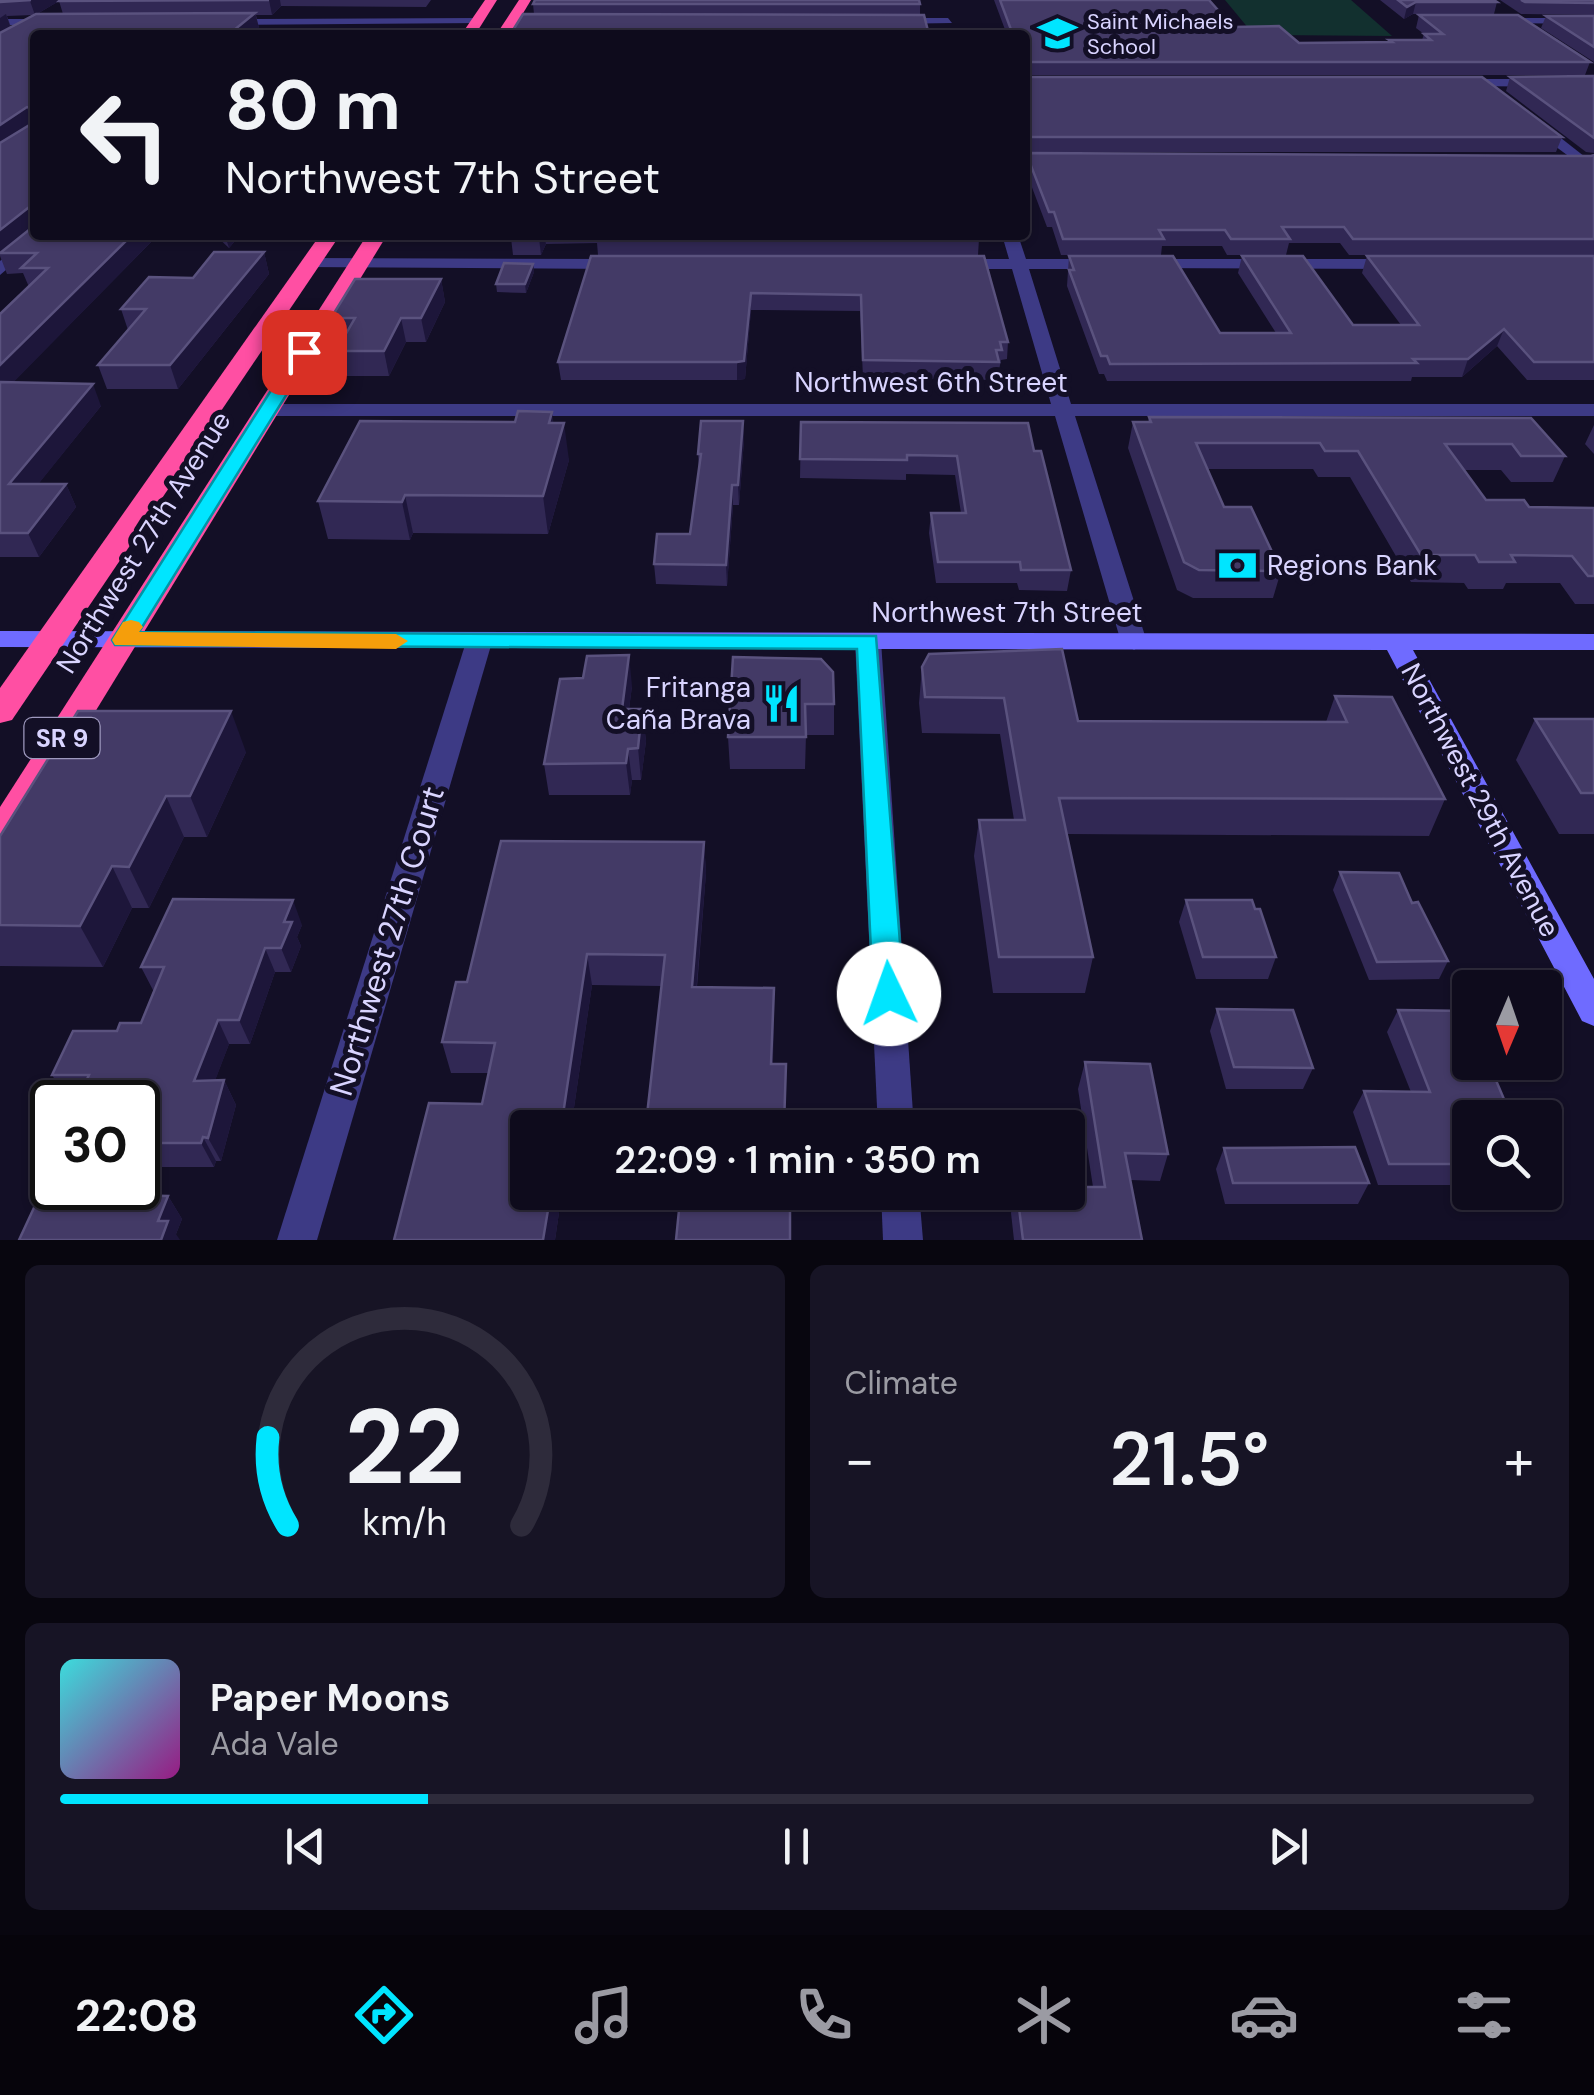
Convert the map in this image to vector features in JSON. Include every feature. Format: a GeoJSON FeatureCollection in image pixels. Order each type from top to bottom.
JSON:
{"type":"FeatureCollection","features":[{"type":"Feature","properties":{"kind":"highway"},"geometry":{"type":"LineString","coordinates":[[471,30],[491,0]]}},
{"type":"Feature","properties":{"kind":"highway"},"geometry":{"type":"LineString","coordinates":[[504,0],[496,16],[512,21]]}},
{"type":"Feature","properties":{"kind":"highway"},"geometry":{"type":"LineString","coordinates":[[506,30],[525,0]]}},
{"type":"Feature","properties":{"kind":"highway"},"geometry":{"type":"LineString","coordinates":[[477,21],[490,25],[489,30]]}},
{"type":"Feature","properties":{"kind":"highway","name":"Northwest 27th Avenue"},"geometry":{"type":"LineString","coordinates":[[0,712],[326,240]]}},
{"type":"Feature","properties":{"kind":"highway","name":"Northwest 27th Avenue"},"geometry":{"type":"LineString","coordinates":[[0,836],[375,240]]}},
{"type":"Feature","properties":{"kind":"main road","name":"Northwest 7th Street"},"geometry":{"type":"LineString","coordinates":[[0,639],[1594,642]]}},
{"type":"Feature","properties":{"kind":"main road","name":"Northwest 29th Avenue"},"geometry":{"type":"LineString","coordinates":[[1396,643],[1594,1010]]}},
{"type":"Feature","properties":{"kind":"street"},"geometry":{"type":"LineString","coordinates":[[268,26],[283,6]]}},
{"type":"Feature","properties":{"kind":"street"},"geometry":{"type":"LineString","coordinates":[[18,34],[62,8]]}},
{"type":"Feature","properties":{"kind":"street"},"geometry":{"type":"LineString","coordinates":[[1502,11],[1534,32]]}},
{"type":"Feature","properties":{"kind":"street"},"geometry":{"type":"LineString","coordinates":[[883,21],[946,16],[950,30]]}},
{"type":"Feature","properties":{"kind":"street"},"geometry":{"type":"LineString","coordinates":[[214,22],[268,26],[477,21]]}},
{"type":"Feature","properties":{"kind":"street"},"geometry":{"type":"LineString","coordinates":[[512,21],[530,21]]}},
{"type":"Feature","properties":{"kind":"street"},"geometry":{"type":"LineString","coordinates":[[1480,21],[1594,22]]}},
{"type":"Feature","properties":{"kind":"street"},"geometry":{"type":"LineString","coordinates":[[0,22],[62,22]]}},
{"type":"Feature","properties":{"kind":"street"},"geometry":{"type":"LineString","coordinates":[[1442,83],[1594,83]]}},
{"type":"Feature","properties":{"kind":"street"},"geometry":{"type":"LineString","coordinates":[[1482,83],[1507,102]]}},
{"type":"Feature","properties":{"kind":"street"},"geometry":{"type":"LineString","coordinates":[[1522,114],[1590,164]]}},
{"type":"Feature","properties":{"kind":"street"},"geometry":{"type":"LineString","coordinates":[[1554,160],[1590,164]]}},
{"type":"Feature","properties":{"kind":"street"},"geometry":{"type":"LineString","coordinates":[[0,270],[33,240]]}},
{"type":"Feature","properties":{"kind":"street"},"geometry":{"type":"LineString","coordinates":[[1012,240],[1134,642]]}},
{"type":"Feature","properties":{"kind":"street"},"geometry":{"type":"LineString","coordinates":[[310,263],[637,264]]}},
{"type":"Feature","properties":{"kind":"street"},"geometry":{"type":"LineString","coordinates":[[930,264],[1109,264]]}},
{"type":"Feature","properties":{"kind":"street"},"geometry":{"type":"LineString","coordinates":[[1128,264],[1419,264]]}},
{"type":"Feature","properties":{"kind":"street","name":"Northwest 6th Street"},"geometry":{"type":"LineString","coordinates":[[268,410],[1594,410]]}},
{"type":"Feature","properties":{"kind":"street"},"geometry":{"type":"LineString","coordinates":[[868,641],[895,1110]]}},
{"type":"Feature","properties":{"kind":"street","name":"Northwest 27th Court"},"geometry":{"type":"LineString","coordinates":[[297,1240],[480,642]]}},
{"type":"Feature","properties":{"kind":"street"},"geometry":{"type":"LineString","coordinates":[[901,1210],[903,1240]]}},
{"type":"Feature","properties":{"kind":"green space"},"geometry":{"type":"Polygon","coordinates":[[[1225,0],[1351,0],[1392,36],[1254,35],[1225,0]]]}},
{"type":"Feature","properties":{"kind":"building"},"geometry":{"type":"Polygon","coordinates":[[[60,0],[269,0],[59,1],[60,0]]]}},
{"type":"Feature","properties":{"kind":"building"},"geometry":{"type":"Polygon","coordinates":[[[535,0],[919,0],[920,4],[533,4],[535,0]]]}},
{"type":"Feature","properties":{"kind":"building"},"geometry":{"type":"Polygon","coordinates":[[[1000,0],[1209,0],[1233,27],[1279,26],[1299,43],[1431,40],[1424,34],[1443,34],[1419,15],[1518,15],[1590,62],[1030,62],[1030,30],[1011,30],[1000,0]]]}},
{"type":"Feature","properties":{"kind":"building"},"geometry":{"type":"Polygon","coordinates":[[[1398,0],[1497,2],[1416,2],[1407,7],[1398,0]]]}},
{"type":"Feature","properties":{"kind":"building"},"geometry":{"type":"Polygon","coordinates":[[[1521,0],[1594,0],[1594,3],[1525,2],[1521,0]]]}},
{"type":"Feature","properties":{"kind":"building"},"geometry":{"type":"Polygon","coordinates":[[[255,13],[234,30],[30,30],[30,108],[0,125],[0,33],[36,14],[255,13]]]}},
{"type":"Feature","properties":{"kind":"building"},"geometry":{"type":"Polygon","coordinates":[[[523,14],[924,15],[928,30],[513,30],[523,14]]]}},
{"type":"Feature","properties":{"kind":"building"},"geometry":{"type":"Polygon","coordinates":[[[1546,16],[1594,16],[1594,47],[1546,16]]]}},
{"type":"Feature","properties":{"kind":"building"},"geometry":{"type":"Polygon","coordinates":[[[1594,76],[1594,138],[1510,77],[1594,76]]]}},
{"type":"Feature","properties":{"kind":"building"},"geometry":{"type":"Polygon","coordinates":[[[1030,77],[1482,77],[1562,137],[1030,137],[1030,77]]]}},
{"type":"Feature","properties":{"kind":"building"},"geometry":{"type":"Polygon","coordinates":[[[30,125],[30,209],[0,230],[0,143],[30,125]]]}},
{"type":"Feature","properties":{"kind":"building"},"geometry":{"type":"Polygon","coordinates":[[[1030,153],[1594,155],[1594,239],[1353,239],[1344,227],[1282,227],[1290,239],[1231,239],[1225,230],[1159,230],[1164,239],[1063,239],[1054,212],[1049,212],[1030,163],[1030,153]]]}},
{"type":"Feature","properties":{"kind":"building"},"geometry":{"type":"Polygon","coordinates":[[[30,229],[30,240],[127,240],[0,365],[0,314],[48,268],[21,268],[37,253],[0,253],[30,229]]]}},
{"type":"Feature","properties":{"kind":"building"},"geometry":{"type":"Polygon","coordinates":[[[214,252],[264,252],[170,365],[98,365],[146,309],[121,309],[149,277],[193,278],[214,252]]]}},
{"type":"Feature","properties":{"kind":"building"},"geometry":{"type":"Polygon","coordinates":[[[591,256],[984,256],[1008,342],[1000,342],[1002,350],[996,350],[999,362],[863,360],[861,295],[751,293],[744,361],[558,362],[591,256]]]}},
{"type":"Feature","properties":{"kind":"building"},"geometry":{"type":"Polygon","coordinates":[[[1069,256],[1173,256],[1220,333],[1291,333],[1242,256],[1303,256],[1353,325],[1419,325],[1367,256],[1594,256],[1594,362],[1534,362],[1504,329],[1468,359],[1413,359],[1417,363],[1110,364],[1107,356],[1101,356],[1069,270],[1074,270],[1069,256]]]}},
{"type":"Feature","properties":{"kind":"building"},"geometry":{"type":"Polygon","coordinates":[[[504,263],[533,264],[525,284],[496,284],[504,263]]]}},
{"type":"Feature","properties":{"kind":"building"},"geometry":{"type":"Polygon","coordinates":[[[355,279],[441,279],[421,318],[401,318],[384,351],[336,351],[355,318],[331,318],[355,279]]]}},
{"type":"Feature","properties":{"kind":"building"},"geometry":{"type":"Polygon","coordinates":[[[0,382],[93,384],[9,484],[66,484],[28,533],[0,533],[0,382]]]}},
{"type":"Feature","properties":{"kind":"building"},"geometry":{"type":"Polygon","coordinates":[[[518,411],[552,412],[549,423],[564,423],[543,496],[405,495],[402,502],[318,501],[360,421],[515,422],[518,411]]]}},
{"type":"Feature","properties":{"kind":"building"},"geometry":{"type":"Polygon","coordinates":[[[1149,417],[1531,418],[1565,456],[1521,456],[1512,444],[1445,444],[1486,500],[1524,500],[1529,507],[1594,508],[1594,576],[1588,576],[1572,556],[1511,555],[1515,562],[1479,562],[1475,555],[1421,555],[1358,451],[1325,451],[1320,443],[1196,443],[1224,507],[1251,507],[1281,571],[1199,570],[1184,562],[1133,422],[1151,422],[1149,417]]]}},
{"type":"Feature","properties":{"kind":"building"},"geometry":{"type":"Polygon","coordinates":[[[701,421],[743,421],[738,485],[732,485],[726,565],[654,564],[657,534],[690,534],[701,454],[701,421]]]}},
{"type":"Feature","properties":{"kind":"building"},"geometry":{"type":"Polygon","coordinates":[[[801,422],[1028,423],[1034,451],[1041,451],[1071,570],[1021,570],[1020,562],[938,562],[931,513],[966,513],[957,456],[907,455],[907,460],[800,459],[801,422]]]}},
{"type":"Feature","properties":{"kind":"building"},"geometry":{"type":"Polygon","coordinates":[[[1062,649],[1078,721],[1347,722],[1335,696],[1392,697],[1445,799],[1059,798],[1093,957],[999,957],[979,820],[1025,820],[1004,698],[925,697],[922,667],[929,654],[1062,649]]]}},
{"type":"Feature","properties":{"kind":"building"},"geometry":{"type":"Polygon","coordinates":[[[629,655],[622,709],[642,709],[638,748],[628,749],[626,763],[544,764],[560,679],[583,678],[587,656],[629,655]]]}},
{"type":"Feature","properties":{"kind":"building"},"geometry":{"type":"Polygon","coordinates":[[[733,657],[821,659],[833,672],[834,704],[805,704],[806,737],[728,737],[733,657]]]}},
{"type":"Feature","properties":{"kind":"building"},"geometry":{"type":"Polygon","coordinates":[[[78,711],[231,711],[190,796],[166,796],[129,867],[112,866],[80,926],[0,925],[0,836],[78,711]]]}},
{"type":"Feature","properties":{"kind":"building"},"geometry":{"type":"Polygon","coordinates":[[[1535,719],[1594,719],[1594,793],[1581,793],[1535,719]]]}},
{"type":"Feature","properties":{"kind":"building"},"geometry":{"type":"Polygon","coordinates":[[[501,841],[704,842],[692,987],[774,988],[771,1064],[786,1064],[785,1110],[648,1110],[665,955],[587,954],[564,1110],[510,1110],[510,1210],[548,1210],[543,1240],[394,1240],[429,1103],[482,1104],[495,1043],[442,1042],[456,982],[467,982],[501,841]]]}},
{"type":"Feature","properties":{"kind":"building"},"geometry":{"type":"Polygon","coordinates":[[[1340,872],[1399,873],[1412,903],[1418,902],[1448,961],[1377,962],[1340,872]]]}},
{"type":"Feature","properties":{"kind":"building"},"geometry":{"type":"Polygon","coordinates":[[[173,899],[293,900],[284,922],[292,922],[281,948],[265,948],[239,1020],[218,1020],[194,1081],[224,1080],[208,1138],[203,1137],[201,1143],[160,1143],[160,1080],[87,1080],[89,1075],[52,1075],[73,1031],[117,1031],[120,1023],[141,1023],[164,967],[141,967],[173,899]]]}},
{"type":"Feature","properties":{"kind":"building"},"geometry":{"type":"Polygon","coordinates":[[[1186,900],[1252,900],[1255,909],[1260,909],[1276,957],[1203,957],[1186,900]]]}},
{"type":"Feature","properties":{"kind":"building"},"geometry":{"type":"Polygon","coordinates":[[[1217,1009],[1293,1010],[1313,1068],[1234,1067],[1217,1009]]]}},
{"type":"Feature","properties":{"kind":"building"},"geometry":{"type":"Polygon","coordinates":[[[1398,1010],[1452,1011],[1452,1080],[1496,1080],[1504,1100],[1452,1100],[1452,1164],[1389,1164],[1364,1091],[1430,1092],[1398,1010]]]}},
{"type":"Feature","properties":{"kind":"building"},"geometry":{"type":"Polygon","coordinates":[[[1085,1062],[1150,1064],[1168,1154],[1125,1153],[1142,1240],[1023,1240],[1019,1210],[1085,1210],[1085,1187],[1105,1187],[1085,1062]]]}},
{"type":"Feature","properties":{"kind":"building"},"geometry":{"type":"Polygon","coordinates":[[[1355,1147],[1369,1183],[1233,1183],[1224,1148],[1355,1147]]]}},
{"type":"Feature","properties":{"kind":"building"},"geometry":{"type":"Polygon","coordinates":[[[160,1196],[168,1196],[158,1221],[168,1221],[161,1240],[19,1240],[33,1210],[160,1210],[160,1196]]]}},
{"type":"Feature","properties":{"kind":"building"},"geometry":{"type":"Polygon","coordinates":[[[679,1210],[790,1210],[790,1240],[676,1240],[679,1210]]]}},
{"type":"Feature","properties":{"kind":"slow traffic"},"geometry":{"type":"LineString","coordinates":[[131,627],[123,640],[396,641]]}},
{"type":"Feature","properties":{"kind":"place","name":"Saint Michaels School"},"geometry":{"type":"Point","coordinates":[1057,34]}},
{"type":"Feature","properties":{"kind":"place","name":"Regions Bank"},"geometry":{"type":"Point","coordinates":[1237,565]}},
{"type":"Feature","properties":{"kind":"place","name":"Fritanga Caña Brava"},"geometry":{"type":"Point","coordinates":[781,703]}},
{"type":"Feature","properties":{"kind":"route"},"geometry":{"type":"LineString","coordinates":[[304,352],[123,640],[868,641],[889,994]]}}]}
